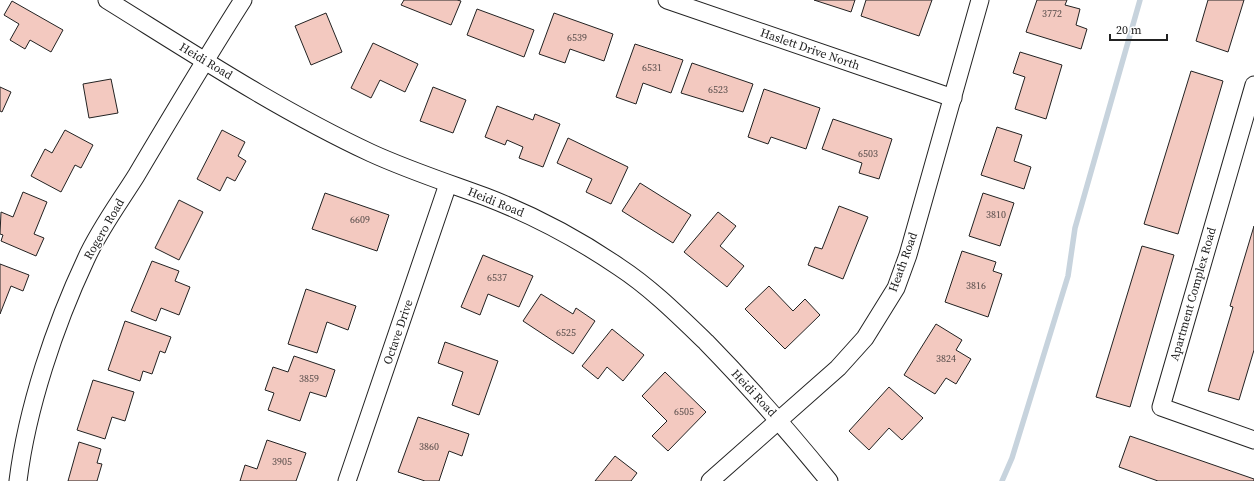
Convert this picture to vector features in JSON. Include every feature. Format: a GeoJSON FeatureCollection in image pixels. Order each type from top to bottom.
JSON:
{"type":"FeatureCollection","features":[{"type":"Feature","properties":{"kind":"street","name":"Heidi Road"},"geometry":{"type":"LineString","coordinates":[[107,0],[275,104],[324,130],[373,154],[448,184],[488,198],[534,218],[578,241],[636,279],[666,302],[732,368],[779,420],[828,481]]}},
{"type":"Feature","properties":{"kind":"street","name":"Rogero Road"},"geometry":{"type":"LineString","coordinates":[[18,481],[25,433],[36,395],[58,332],[87,257],[205,60],[243,0]]}},
{"type":"Feature","properties":{"kind":"street","name":"Haslett Drive North"},"geometry":{"type":"LineString","coordinates":[[668,0],[953,98]]}},
{"type":"Feature","properties":{"kind":"street","name":"Heath Road"},"geometry":{"type":"LineString","coordinates":[[710,481],[838,368],[860,343],[881,314],[896,288],[908,255],[980,0]]}},
{"type":"Feature","properties":{"kind":"street","name":"Apartment Complex Road"},"geometry":{"type":"LineString","coordinates":[[1254,85],[1249,118],[1160,407],[1254,440]]}},
{"type":"Feature","properties":{"kind":"street","name":"Octave Drive"},"geometry":{"type":"LineString","coordinates":[[347,481],[448,184]]}},
{"type":"Feature","properties":{"kind":"building"},"geometry":{"type":"Polygon","coordinates":[[[404,0],[461,1],[451,25],[401,5],[404,0]]]}},
{"type":"Feature","properties":{"kind":"building"},"geometry":{"type":"Polygon","coordinates":[[[814,0],[855,0],[851,12],[814,0]]]}},
{"type":"Feature","properties":{"kind":"building"},"geometry":{"type":"Polygon","coordinates":[[[866,0],[932,0],[919,36],[861,16],[866,0]]]}},
{"type":"Feature","properties":{"kind":"building"},"geometry":{"type":"Polygon","coordinates":[[[1037,0],[1067,0],[1065,5],[1080,9],[1076,25],[1087,29],[1081,49],[1026,32],[1037,0]]]}},
{"type":"Feature","properties":{"kind":"building"},"geometry":{"type":"Polygon","coordinates":[[[1208,0],[1244,0],[1228,52],[1196,41],[1208,0]]]}},
{"type":"Feature","properties":{"kind":"building"},"geometry":{"type":"Polygon","coordinates":[[[12,1],[63,30],[51,52],[30,40],[25,49],[10,40],[19,24],[4,15],[12,1]]]}},
{"type":"Feature","properties":{"kind":"building"},"geometry":{"type":"Polygon","coordinates":[[[477,9],[534,30],[524,57],[467,35],[477,9]]]}},
{"type":"Feature","properties":{"kind":"building"},"geometry":{"type":"Polygon","coordinates":[[[326,13],[342,52],[311,65],[295,26],[326,13]]]}},
{"type":"Feature","properties":{"kind":"building"},"geometry":{"type":"Polygon","coordinates":[[[554,13],[613,34],[604,61],[570,49],[565,63],[539,54],[554,13]]]}},
{"type":"Feature","properties":{"kind":"building"},"geometry":{"type":"Polygon","coordinates":[[[373,43],[418,64],[405,92],[380,80],[371,98],[351,88],[373,43]]]}},
{"type":"Feature","properties":{"kind":"building"},"geometry":{"type":"Polygon","coordinates":[[[635,44],[683,60],[671,93],[643,83],[636,104],[616,97],[635,44]]]}},
{"type":"Feature","properties":{"kind":"building"},"geometry":{"type":"Polygon","coordinates":[[[1020,52],[1062,65],[1046,119],[1015,109],[1025,77],[1013,73],[1020,52]]]}},
{"type":"Feature","properties":{"kind":"building"},"geometry":{"type":"Polygon","coordinates":[[[692,63],[753,84],[743,112],[681,93],[692,63]]]}},
{"type":"Feature","properties":{"kind":"building"},"geometry":{"type":"Polygon","coordinates":[[[1191,71],[1223,81],[1178,234],[1144,224],[1191,71]]]}},
{"type":"Feature","properties":{"kind":"building"},"geometry":{"type":"Polygon","coordinates":[[[111,79],[118,113],[89,118],[83,84],[111,79]]]}},
{"type":"Feature","properties":{"kind":"building"},"geometry":{"type":"Polygon","coordinates":[[[0,87],[11,92],[2,112],[0,111],[0,87]]]}},
{"type":"Feature","properties":{"kind":"building"},"geometry":{"type":"Polygon","coordinates":[[[433,87],[466,100],[453,133],[420,121],[433,87]]]}},
{"type":"Feature","properties":{"kind":"building"},"geometry":{"type":"Polygon","coordinates":[[[764,89],[820,108],[806,149],[771,137],[768,144],[748,137],[764,89]]]}},
{"type":"Feature","properties":{"kind":"building"},"geometry":{"type":"Polygon","coordinates":[[[497,106],[533,120],[535,114],[560,124],[543,167],[519,158],[523,147],[507,140],[505,145],[485,137],[497,106]]]}},
{"type":"Feature","properties":{"kind":"building"},"geometry":{"type":"Polygon","coordinates":[[[833,119],[892,139],[879,179],[859,173],[862,163],[822,149],[833,119]]]}},
{"type":"Feature","properties":{"kind":"building"},"geometry":{"type":"Polygon","coordinates":[[[997,127],[1022,135],[1014,161],[1031,167],[1024,189],[981,175],[997,127]]]}},
{"type":"Feature","properties":{"kind":"building"},"geometry":{"type":"Polygon","coordinates":[[[65,130],[93,145],[81,168],[75,165],[61,192],[31,176],[45,149],[52,153],[65,130]]]}},
{"type":"Feature","properties":{"kind":"building"},"geometry":{"type":"Polygon","coordinates":[[[222,130],[245,142],[238,156],[246,161],[235,181],[227,177],[220,191],[197,179],[222,130]]]}},
{"type":"Feature","properties":{"kind":"building"},"geometry":{"type":"Polygon","coordinates":[[[568,138],[628,167],[611,204],[586,192],[592,179],[557,163],[568,138]]]}},
{"type":"Feature","properties":{"kind":"building"},"geometry":{"type":"Polygon","coordinates":[[[640,183],[691,215],[673,243],[622,211],[640,183]]]}},
{"type":"Feature","properties":{"kind":"building"},"geometry":{"type":"Polygon","coordinates":[[[23,192],[47,202],[34,234],[44,238],[36,256],[1,241],[3,235],[0,234],[1,212],[13,217],[23,192]]]}},
{"type":"Feature","properties":{"kind":"building"},"geometry":{"type":"Polygon","coordinates":[[[325,193],[389,215],[377,251],[312,229],[325,193]]]}},
{"type":"Feature","properties":{"kind":"building"},"geometry":{"type":"Polygon","coordinates":[[[983,193],[1014,203],[1000,246],[969,236],[983,193]]]}},
{"type":"Feature","properties":{"kind":"building"},"geometry":{"type":"Polygon","coordinates":[[[179,200],[203,212],[179,260],[155,248],[179,200]]]}},
{"type":"Feature","properties":{"kind":"building"},"geometry":{"type":"Polygon","coordinates":[[[839,206],[868,217],[843,279],[808,265],[815,247],[822,249],[839,206]]]}},
{"type":"Feature","properties":{"kind":"building"},"geometry":{"type":"Polygon","coordinates":[[[718,212],[736,226],[720,246],[744,266],[727,287],[684,252],[718,212]]]}},
{"type":"Feature","properties":{"kind":"building"},"geometry":{"type":"Polygon","coordinates":[[[1254,226],[1254,350],[1239,400],[1208,391],[1233,307],[1230,306],[1254,226]]]}},
{"type":"Feature","properties":{"kind":"building"},"geometry":{"type":"Polygon","coordinates":[[[1142,246],[1174,255],[1130,407],[1096,397],[1142,246]]]}},
{"type":"Feature","properties":{"kind":"building"},"geometry":{"type":"Polygon","coordinates":[[[962,251],[996,262],[993,271],[1002,274],[988,317],[945,302],[962,251]]]}},
{"type":"Feature","properties":{"kind":"building"},"geometry":{"type":"Polygon","coordinates":[[[483,255],[533,276],[519,307],[488,294],[480,315],[461,307],[483,255]]]}},
{"type":"Feature","properties":{"kind":"building"},"geometry":{"type":"Polygon","coordinates":[[[152,261],[179,271],[175,281],[190,287],[179,315],[161,308],[156,321],[131,311],[152,261]]]}},
{"type":"Feature","properties":{"kind":"building"},"geometry":{"type":"Polygon","coordinates":[[[0,264],[29,275],[23,291],[11,286],[0,314],[0,264]]]}},
{"type":"Feature","properties":{"kind":"building"},"geometry":{"type":"Polygon","coordinates":[[[769,286],[793,311],[805,299],[820,315],[785,349],[745,309],[769,286]]]}},
{"type":"Feature","properties":{"kind":"building"},"geometry":{"type":"Polygon","coordinates":[[[306,289],[356,306],[348,330],[327,322],[317,353],[288,344],[306,289]]]}},
{"type":"Feature","properties":{"kind":"building"},"geometry":{"type":"Polygon","coordinates":[[[541,294],[573,314],[576,308],[595,321],[573,354],[523,321],[541,294]]]}},
{"type":"Feature","properties":{"kind":"building"},"geometry":{"type":"Polygon","coordinates":[[[125,321],[171,337],[165,353],[160,351],[152,374],[143,371],[140,381],[108,370],[125,321]]]}},
{"type":"Feature","properties":{"kind":"building"},"geometry":{"type":"Polygon","coordinates":[[[936,324],[962,340],[956,350],[971,359],[956,384],[946,378],[935,394],[904,375],[936,324]]]}},
{"type":"Feature","properties":{"kind":"building"},"geometry":{"type":"Polygon","coordinates":[[[612,329],[644,355],[623,381],[607,367],[598,379],[582,366],[612,329]]]}},
{"type":"Feature","properties":{"kind":"building"},"geometry":{"type":"Polygon","coordinates":[[[445,342],[498,361],[479,415],[452,405],[463,372],[438,363],[445,342]]]}},
{"type":"Feature","properties":{"kind":"building"},"geometry":{"type":"Polygon","coordinates":[[[294,356],[335,370],[326,397],[310,392],[300,421],[268,410],[274,393],[265,390],[273,367],[288,372],[294,356]]]}},
{"type":"Feature","properties":{"kind":"building"},"geometry":{"type":"Polygon","coordinates":[[[665,372],[706,412],[668,451],[652,436],[667,421],[642,396],[665,372]]]}},
{"type":"Feature","properties":{"kind":"building"},"geometry":{"type":"Polygon","coordinates":[[[93,380],[134,392],[125,421],[112,417],[105,439],[77,430],[93,380]]]}},
{"type":"Feature","properties":{"kind":"building"},"geometry":{"type":"Polygon","coordinates":[[[889,387],[923,418],[902,440],[889,428],[869,450],[849,431],[889,387]]]}},
{"type":"Feature","properties":{"kind":"building"},"geometry":{"type":"Polygon","coordinates":[[[418,417],[469,434],[462,456],[449,451],[439,481],[425,481],[398,472],[418,417]]]}},
{"type":"Feature","properties":{"kind":"building"},"geometry":{"type":"Polygon","coordinates":[[[1130,436],[1254,479],[1254,481],[1158,481],[1119,467],[1130,436]]]}},
{"type":"Feature","properties":{"kind":"building"},"geometry":{"type":"Polygon","coordinates":[[[267,440],[306,453],[296,481],[240,481],[245,465],[257,469],[267,440]]]}},
{"type":"Feature","properties":{"kind":"building"},"geometry":{"type":"Polygon","coordinates":[[[79,442],[101,449],[97,463],[102,464],[97,481],[68,481],[79,442]]]}},
{"type":"Feature","properties":{"kind":"building"},"geometry":{"type":"Polygon","coordinates":[[[615,456],[637,473],[631,481],[595,481],[615,456]]]}},
{"type":"Feature","properties":{"kind":"waterway"},"geometry":{"type":"LineString","coordinates":[[1002,481],[1012,458],[1068,276],[1075,228],[1140,0]]}}]}
